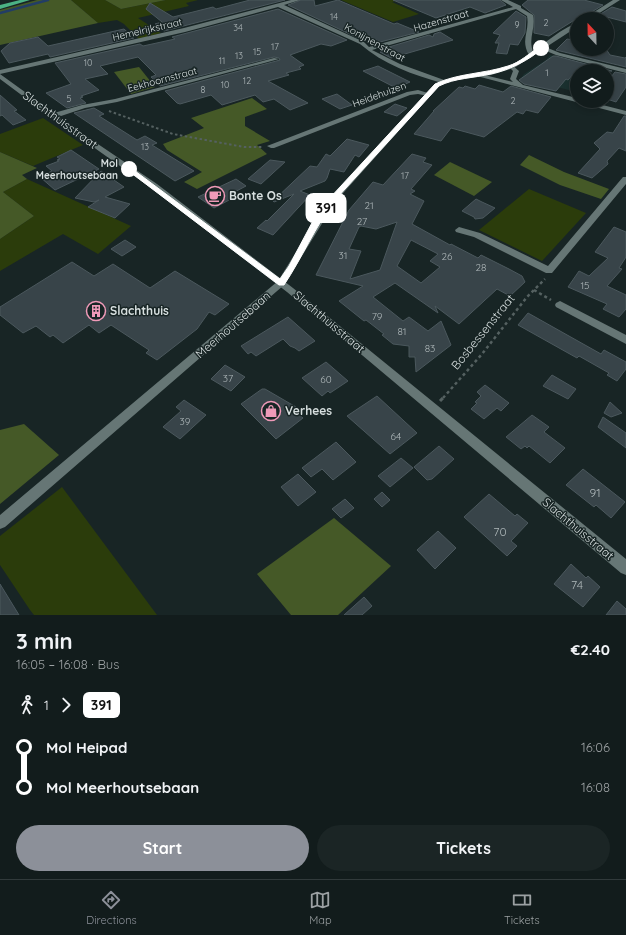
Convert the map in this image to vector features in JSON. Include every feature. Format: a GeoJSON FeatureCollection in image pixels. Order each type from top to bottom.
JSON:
{"type":"FeatureCollection","features":[{"type":"Feature","properties":{"kind":"highway"},"geometry":{"type":"LineString","coordinates":[[0,1],[5,0]]}},
{"type":"Feature","properties":{"kind":"highway"},"geometry":{"type":"LineString","coordinates":[[0,7],[27,0]]}},
{"type":"Feature","properties":{"kind":"street","name":"Hemelrijkstraat"},"geometry":{"type":"LineString","coordinates":[[0,72],[185,30],[297,0]]}},
{"type":"Feature","properties":{"kind":"street"},"geometry":{"type":"LineString","coordinates":[[504,0],[519,7],[530,15],[532,21],[526,42],[527,48],[531,54]]}},
{"type":"Feature","properties":{"kind":"street"},"geometry":{"type":"LineString","coordinates":[[597,12],[617,0]]}},
{"type":"Feature","properties":{"kind":"street","name":"Konijnenstraat"},"geometry":{"type":"LineString","coordinates":[[279,5],[362,43],[368,49],[410,71],[442,81]]}},
{"type":"Feature","properties":{"kind":"street","name":"Hazenstraat"},"geometry":{"type":"LineString","coordinates":[[368,49],[519,7]]}},
{"type":"Feature","properties":{"kind":"street"},"geometry":{"type":"LineString","coordinates":[[428,94],[442,81],[512,67],[570,29]]}},
{"type":"Feature","properties":{"kind":"street"},"geometry":{"type":"LineString","coordinates":[[541,48],[558,54],[626,71]]}},
{"type":"Feature","properties":{"kind":"street","name":"Eekhoornstraat"},"geometry":{"type":"LineString","coordinates":[[53,116],[84,106],[115,101],[276,59]]}},
{"type":"Feature","properties":{"kind":"street"},"geometry":{"type":"LineString","coordinates":[[512,67],[516,71],[513,79],[521,86]]}},
{"type":"Feature","properties":{"kind":"street"},"geometry":{"type":"LineString","coordinates":[[476,75],[570,99]]}},
{"type":"Feature","properties":{"kind":"street","name":"Slachthuisstraat"},"geometry":{"type":"LineString","coordinates":[[0,76],[53,116],[154,186],[281,284],[626,568]]}},
{"type":"Feature","properties":{"kind":"street","name":"Heidehuizen"},"geometry":{"type":"LineString","coordinates":[[271,146],[409,93],[418,92],[428,94]]}},
{"type":"Feature","properties":{"kind":"street","name":"Meerhoutsebaan"},"geometry":{"type":"LineString","coordinates":[[0,523],[281,284],[293,266],[318,219],[332,199],[428,94]]}},
{"type":"Feature","properties":{"kind":"street"},"geometry":{"type":"LineString","coordinates":[[606,108],[626,113]]}},
{"type":"Feature","properties":{"kind":"street"},"geometry":{"type":"LineString","coordinates":[[459,230],[477,235],[549,271],[626,179]]}},
{"type":"Feature","properties":{"kind":"street"},"geometry":{"type":"LineString","coordinates":[[560,305],[626,340]]}},
{"type":"Feature","properties":{"kind":"path"},"geometry":{"type":"LineString","coordinates":[[99,104],[106,109],[173,134],[244,147],[271,146]]}},
{"type":"Feature","properties":{"kind":"path","name":"Bosbessenstraat"},"geometry":{"type":"LineString","coordinates":[[433,409],[482,354],[534,290],[550,275],[549,271]]}},
{"type":"Feature","properties":{"kind":"path"},"geometry":{"type":"LineString","coordinates":[[534,290],[560,305]]}},
{"type":"Feature","properties":{"kind":"shaded area"},"geometry":{"type":"Polygon","coordinates":[[[550,55],[584,64],[570,64],[570,90],[521,78],[524,74],[546,60],[550,55]]]}},
{"type":"Feature","properties":{"kind":"green space"},"geometry":{"type":"Polygon","coordinates":[[[37,0],[71,0],[98,23],[0,45],[0,10],[37,0]]]}},
{"type":"Feature","properties":{"kind":"green space"},"geometry":{"type":"Polygon","coordinates":[[[71,0],[105,0],[121,9],[166,0],[198,0],[186,3],[189,6],[138,18],[161,33],[139,39],[124,24],[117,20],[98,23],[71,0]]]}},
{"type":"Feature","properties":{"kind":"green space"},"geometry":{"type":"Polygon","coordinates":[[[105,0],[166,0],[121,9],[105,0]]]}},
{"type":"Feature","properties":{"kind":"green space"},"geometry":{"type":"Polygon","coordinates":[[[341,0],[400,0],[392,2],[419,14],[393,22],[341,0]]]}},
{"type":"Feature","properties":{"kind":"green space"},"geometry":{"type":"Polygon","coordinates":[[[139,67],[155,87],[131,94],[114,72],[139,67]]]}},
{"type":"Feature","properties":{"kind":"green space"},"geometry":{"type":"Polygon","coordinates":[[[252,98],[267,109],[245,117],[245,126],[270,141],[257,145],[267,154],[197,189],[184,182],[202,172],[167,150],[163,144],[204,128],[191,118],[252,98]]]}},
{"type":"Feature","properties":{"kind":"green space"},"geometry":{"type":"Polygon","coordinates":[[[43,118],[83,145],[33,166],[0,152],[0,134],[43,118]]]}},
{"type":"Feature","properties":{"kind":"green space"},"geometry":{"type":"Polygon","coordinates":[[[0,152],[37,168],[22,175],[27,179],[3,192],[34,216],[0,239],[0,152]]]}},
{"type":"Feature","properties":{"kind":"green space"},"geometry":{"type":"Polygon","coordinates":[[[529,155],[564,172],[609,189],[601,199],[560,185],[520,165],[529,155]]]}},
{"type":"Feature","properties":{"kind":"green space"},"geometry":{"type":"Polygon","coordinates":[[[450,162],[492,182],[474,196],[434,175],[450,162]]]}},
{"type":"Feature","properties":{"kind":"green space"},"geometry":{"type":"Polygon","coordinates":[[[27,179],[131,226],[98,254],[63,234],[0,271],[0,239],[34,216],[3,192],[27,179]]]}},
{"type":"Feature","properties":{"kind":"green space"},"geometry":{"type":"Polygon","coordinates":[[[529,189],[586,213],[542,261],[479,230],[529,189]]]}},
{"type":"Feature","properties":{"kind":"green space"},"geometry":{"type":"Polygon","coordinates":[[[24,424],[59,455],[0,504],[0,430],[24,424]]]}},
{"type":"Feature","properties":{"kind":"green space"},"geometry":{"type":"Polygon","coordinates":[[[62,487],[157,615],[34,615],[30,610],[0,565],[0,536],[62,487]]]}},
{"type":"Feature","properties":{"kind":"green space"},"geometry":{"type":"Polygon","coordinates":[[[334,518],[391,566],[338,615],[291,615],[257,574],[334,518]]]}},
{"type":"Feature","properties":{"kind":"building"},"geometry":{"type":"Polygon","coordinates":[[[250,0],[285,0],[164,31],[155,24],[162,22],[146,9],[150,3],[173,17],[213,7],[216,9],[250,0]]]}},
{"type":"Feature","properties":{"kind":"building"},"geometry":{"type":"Polygon","coordinates":[[[301,0],[314,0],[315,6],[338,0],[394,24],[397,23],[419,32],[380,42],[364,34],[356,37],[288,5],[301,0]]]}},
{"type":"Feature","properties":{"kind":"building"},"geometry":{"type":"Polygon","coordinates":[[[393,0],[500,0],[506,5],[485,13],[470,7],[436,18],[393,0]]]}},
{"type":"Feature","properties":{"kind":"building"},"geometry":{"type":"Polygon","coordinates":[[[528,0],[584,0],[603,5],[592,12],[570,12],[570,23],[549,36],[534,33],[534,15],[522,5],[528,0]]]}},
{"type":"Feature","properties":{"kind":"building"},"geometry":{"type":"Polygon","coordinates":[[[612,7],[626,11],[626,22],[614,19],[614,12],[604,12],[612,7]]]}},
{"type":"Feature","properties":{"kind":"building"},"geometry":{"type":"Polygon","coordinates":[[[278,9],[347,40],[331,46],[321,44],[290,55],[304,65],[299,67],[301,69],[286,73],[289,75],[268,81],[308,103],[290,110],[274,99],[263,102],[255,95],[222,105],[211,95],[180,104],[177,103],[165,91],[280,60],[279,58],[274,57],[160,86],[151,77],[156,75],[138,57],[100,66],[108,74],[85,79],[99,90],[81,96],[83,97],[80,98],[86,103],[67,108],[46,93],[71,84],[55,63],[140,44],[143,46],[175,39],[172,37],[278,9]]]}},
{"type":"Feature","properties":{"kind":"building"},"geometry":{"type":"Polygon","coordinates":[[[516,11],[526,17],[525,33],[518,45],[510,44],[507,54],[496,53],[499,43],[495,43],[500,35],[493,33],[516,11]]]}},
{"type":"Feature","properties":{"kind":"building"},"geometry":{"type":"Polygon","coordinates":[[[124,29],[134,38],[50,57],[48,54],[9,63],[1,51],[10,43],[38,37],[48,46],[124,29]]]}},
{"type":"Feature","properties":{"kind":"building"},"geometry":{"type":"Polygon","coordinates":[[[440,32],[453,40],[391,58],[380,52],[392,48],[389,47],[429,35],[433,37],[434,34],[440,32]]]}},
{"type":"Feature","properties":{"kind":"building"},"geometry":{"type":"Polygon","coordinates":[[[567,39],[570,39],[570,53],[556,50],[567,39]]]}},
{"type":"Feature","properties":{"kind":"building"},"geometry":{"type":"Polygon","coordinates":[[[553,56],[586,64],[570,64],[570,78],[568,80],[566,79],[556,91],[524,84],[519,80],[553,56]]]}},
{"type":"Feature","properties":{"kind":"building"},"geometry":{"type":"Polygon","coordinates":[[[581,56],[626,57],[626,67],[581,56]]]}},
{"type":"Feature","properties":{"kind":"building"},"geometry":{"type":"Polygon","coordinates":[[[378,66],[410,82],[396,88],[363,71],[378,66]]]}},
{"type":"Feature","properties":{"kind":"building"},"geometry":{"type":"Polygon","coordinates":[[[615,72],[626,74],[626,87],[616,102],[614,101],[615,72]]]}},
{"type":"Feature","properties":{"kind":"building"},"geometry":{"type":"Polygon","coordinates":[[[479,85],[503,92],[511,86],[551,97],[538,113],[526,110],[523,114],[517,112],[484,137],[451,128],[441,141],[414,134],[433,111],[459,87],[463,88],[465,86],[475,89],[479,85]]]}},
{"type":"Feature","properties":{"kind":"building"},"geometry":{"type":"Polygon","coordinates":[[[337,94],[352,105],[340,109],[322,99],[337,94]]]}},
{"type":"Feature","properties":{"kind":"building"},"geometry":{"type":"Polygon","coordinates":[[[0,95],[17,110],[14,111],[26,120],[13,125],[2,115],[0,116],[0,95]]]}},
{"type":"Feature","properties":{"kind":"building"},"geometry":{"type":"Polygon","coordinates":[[[395,104],[407,108],[397,116],[384,112],[395,104]]]}},
{"type":"Feature","properties":{"kind":"building"},"geometry":{"type":"Polygon","coordinates":[[[94,108],[104,114],[99,116],[137,140],[145,136],[157,143],[152,145],[194,171],[175,181],[74,113],[94,108]]]}},
{"type":"Feature","properties":{"kind":"building"},"geometry":{"type":"Polygon","coordinates":[[[624,116],[626,116],[626,151],[619,148],[607,161],[608,164],[592,178],[578,173],[600,149],[594,143],[607,132],[613,133],[624,116]]]}},
{"type":"Feature","properties":{"kind":"building"},"geometry":{"type":"Polygon","coordinates":[[[347,139],[369,145],[359,157],[355,155],[344,172],[330,169],[325,181],[300,191],[310,195],[273,235],[257,228],[266,220],[267,221],[294,194],[274,202],[273,201],[310,166],[317,167],[326,154],[330,156],[347,139]]]}},
{"type":"Feature","properties":{"kind":"building"},"geometry":{"type":"Polygon","coordinates":[[[71,150],[99,169],[55,190],[40,177],[52,171],[46,166],[59,161],[57,160],[60,159],[57,157],[71,150]]]}},
{"type":"Feature","properties":{"kind":"building"},"geometry":{"type":"Polygon","coordinates":[[[412,154],[426,158],[423,162],[432,165],[411,189],[415,191],[410,194],[424,201],[412,224],[450,245],[451,244],[478,258],[481,255],[509,269],[522,276],[525,282],[510,296],[497,289],[459,324],[435,306],[438,313],[395,283],[373,297],[403,321],[409,317],[428,331],[441,321],[451,345],[416,372],[415,357],[409,357],[409,346],[393,344],[382,335],[384,334],[366,320],[364,321],[339,301],[363,286],[316,275],[349,210],[373,182],[383,185],[412,154]],[[397,222],[376,229],[361,226],[359,227],[349,249],[361,251],[350,279],[380,270],[397,222]],[[411,240],[397,266],[421,283],[440,267],[430,261],[438,254],[411,240]]]}},
{"type":"Feature","properties":{"kind":"building"},"geometry":{"type":"Polygon","coordinates":[[[270,160],[285,162],[261,184],[248,179],[270,160]]]}},
{"type":"Feature","properties":{"kind":"building"},"geometry":{"type":"Polygon","coordinates":[[[101,171],[124,187],[105,197],[130,204],[115,218],[88,207],[99,200],[94,202],[75,198],[101,171]]]}},
{"type":"Feature","properties":{"kind":"building","name":"Bonte Os"},"geometry":{"type":"Polygon","coordinates":[[[236,179],[246,186],[229,195],[233,198],[214,208],[198,197],[236,179]]]}},
{"type":"Feature","properties":{"kind":"building"},"geometry":{"type":"Polygon","coordinates":[[[476,199],[495,208],[483,218],[475,219],[462,211],[476,199]]]}},
{"type":"Feature","properties":{"kind":"building"},"geometry":{"type":"Polygon","coordinates":[[[614,227],[626,232],[626,257],[619,268],[622,269],[607,286],[626,295],[626,309],[619,317],[603,309],[607,304],[568,287],[579,271],[589,276],[608,258],[595,252],[614,227]]]}},
{"type":"Feature","properties":{"kind":"building"},"geometry":{"type":"Polygon","coordinates":[[[125,240],[136,247],[122,256],[111,249],[125,240]]]}},
{"type":"Feature","properties":{"kind":"building","name":"Slachthuis"},"geometry":{"type":"Polygon","coordinates":[[[72,262],[94,276],[113,264],[150,288],[175,271],[229,304],[215,315],[209,312],[197,329],[157,360],[146,353],[149,350],[111,325],[99,333],[89,325],[63,343],[53,335],[50,337],[36,326],[23,333],[0,315],[0,307],[72,262]]]}},
{"type":"Feature","properties":{"kind":"building"},"geometry":{"type":"Polygon","coordinates":[[[528,313],[601,354],[604,350],[626,362],[626,369],[617,381],[607,375],[609,373],[579,356],[577,358],[518,325],[528,313]]]}},
{"type":"Feature","properties":{"kind":"building"},"geometry":{"type":"Polygon","coordinates":[[[288,317],[315,341],[299,351],[290,346],[283,339],[256,356],[251,352],[248,354],[241,346],[288,317]]]}},
{"type":"Feature","properties":{"kind":"building"},"geometry":{"type":"Polygon","coordinates":[[[326,362],[348,381],[330,393],[328,391],[322,396],[302,378],[326,362]]]}},
{"type":"Feature","properties":{"kind":"building"},"geometry":{"type":"Polygon","coordinates":[[[225,365],[245,377],[231,391],[211,379],[225,365]]]}},
{"type":"Feature","properties":{"kind":"building"},"geometry":{"type":"Polygon","coordinates":[[[552,375],[576,389],[568,399],[543,386],[552,375]]]}},
{"type":"Feature","properties":{"kind":"building"},"geometry":{"type":"Polygon","coordinates":[[[485,385],[509,403],[501,411],[497,408],[484,419],[471,409],[481,396],[477,392],[485,385]]]}},
{"type":"Feature","properties":{"kind":"building","name":"Verhees"},"geometry":{"type":"Polygon","coordinates":[[[262,389],[265,389],[296,407],[293,409],[303,418],[276,439],[241,404],[262,389]]]}},
{"type":"Feature","properties":{"kind":"building"},"geometry":{"type":"Polygon","coordinates":[[[377,396],[417,433],[390,454],[347,416],[377,396]]]}},
{"type":"Feature","properties":{"kind":"building"},"geometry":{"type":"Polygon","coordinates":[[[184,400],[206,415],[180,439],[163,427],[181,411],[176,407],[184,400]]]}},
{"type":"Feature","properties":{"kind":"building"},"geometry":{"type":"Polygon","coordinates":[[[610,402],[622,413],[611,417],[604,413],[610,402]]]}},
{"type":"Feature","properties":{"kind":"building"},"geometry":{"type":"Polygon","coordinates":[[[532,415],[549,427],[544,432],[565,448],[550,463],[529,446],[527,448],[525,446],[521,449],[506,437],[532,415]]]}},
{"type":"Feature","properties":{"kind":"building"},"geometry":{"type":"Polygon","coordinates":[[[603,417],[626,433],[626,448],[598,427],[603,417]]]}},
{"type":"Feature","properties":{"kind":"building"},"geometry":{"type":"Polygon","coordinates":[[[336,442],[356,462],[333,480],[322,469],[311,477],[302,468],[336,442]]]}},
{"type":"Feature","properties":{"kind":"building"},"geometry":{"type":"Polygon","coordinates":[[[439,446],[454,459],[432,479],[427,480],[414,467],[439,446]]]}},
{"type":"Feature","properties":{"kind":"building"},"geometry":{"type":"Polygon","coordinates":[[[401,458],[413,468],[390,487],[378,476],[401,458]]]}},
{"type":"Feature","properties":{"kind":"building"},"geometry":{"type":"Polygon","coordinates":[[[583,469],[625,502],[611,518],[596,505],[594,507],[566,485],[583,469]]]}},
{"type":"Feature","properties":{"kind":"building"},"geometry":{"type":"Polygon","coordinates":[[[298,474],[316,492],[298,506],[281,487],[298,474]]]}},
{"type":"Feature","properties":{"kind":"building"},"geometry":{"type":"Polygon","coordinates":[[[382,492],[390,500],[382,507],[374,499],[382,492]]]}},
{"type":"Feature","properties":{"kind":"building"},"geometry":{"type":"Polygon","coordinates":[[[489,494],[515,516],[517,514],[528,523],[511,541],[517,546],[507,556],[464,517],[489,494]]]}},
{"type":"Feature","properties":{"kind":"building"},"geometry":{"type":"Polygon","coordinates":[[[345,499],[354,508],[341,518],[332,509],[345,499]]]}},
{"type":"Feature","properties":{"kind":"building"},"geometry":{"type":"Polygon","coordinates":[[[438,531],[456,548],[435,569],[417,550],[438,531]]]}},
{"type":"Feature","properties":{"kind":"building"},"geometry":{"type":"Polygon","coordinates":[[[571,564],[586,578],[588,576],[600,587],[583,607],[554,584],[571,564]]]}},
{"type":"Feature","properties":{"kind":"building"},"geometry":{"type":"Polygon","coordinates":[[[0,584],[19,615],[0,615],[0,584]]]}},
{"type":"Feature","properties":{"kind":"building"},"geometry":{"type":"Polygon","coordinates":[[[364,597],[372,606],[362,615],[344,615],[364,597]]]}},
{"type":"Feature","properties":{"kind":"building"},"geometry":{"type":"Polygon","coordinates":[[[617,601],[626,609],[626,615],[606,615],[617,601]]]}},
{"type":"Feature","properties":{"kind":"waterway"},"geometry":{"type":"LineString","coordinates":[[0,13],[48,0]]}},
{"type":"Feature","properties":{"kind":"bus line","name":"391"},"geometry":{"type":"LineString","coordinates":[[129,169],[154,186],[281,284],[293,266],[318,219],[332,199],[437,85],[442,81],[450,79],[491,73],[512,67],[541,48]]}},
{"type":"Feature","properties":{"kind":"place","name":"Mol Meerhoutsebaan"},"geometry":{"type":"Point","coordinates":[129,169]}},
{"type":"Feature","properties":{"kind":"place","name":"Bonte Os"},"geometry":{"type":"Point","coordinates":[215,196]}},
{"type":"Feature","properties":{"kind":"place","name":"Slachthuis"},"geometry":{"type":"Point","coordinates":[96,311]}},
{"type":"Feature","properties":{"kind":"place","name":"Verhees"},"geometry":{"type":"Point","coordinates":[271,411]}}]}
